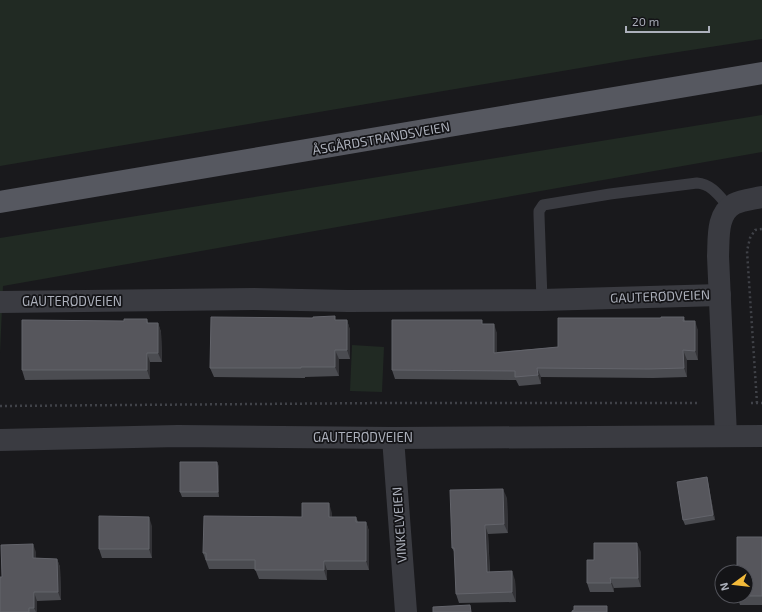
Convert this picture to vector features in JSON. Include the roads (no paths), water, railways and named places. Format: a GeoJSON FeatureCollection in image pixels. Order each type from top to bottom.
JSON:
{"type":"FeatureCollection","features":[{"type":"Feature","properties":{"kind":"main road","name":"ÅSGÅRDSTRANDSVEIEN"},"geometry":{"type":"LineString","coordinates":[[0,202],[762,73]]}},
{"type":"Feature","properties":{"kind":"street"},"geometry":{"type":"LineString","coordinates":[[729,207],[736,203],[762,197]]}},
{"type":"Feature","properties":{"kind":"street","name":"GAUTERØDVEIEN"},"geometry":{"type":"LineString","coordinates":[[726,436],[720,295],[719,227],[723,216],[729,207]]}},
{"type":"Feature","properties":{"kind":"street","name":"GAUTERØDVEIEN"},"geometry":{"type":"LineString","coordinates":[[0,302],[254,299],[348,301],[542,300],[720,295]]}},
{"type":"Feature","properties":{"kind":"street","name":"GAUTERØDVEIEN"},"geometry":{"type":"LineString","coordinates":[[0,440],[178,436],[393,438],[762,436]]}},
{"type":"Feature","properties":{"kind":"street","name":"VINKELVEIEN"},"geometry":{"type":"LineString","coordinates":[[393,438],[406,612]]}},
{"type":"Feature","properties":{"kind":"lane"},"geometry":{"type":"LineString","coordinates":[[542,300],[539,211],[543,205],[610,194],[703,183],[712,188],[729,207]]}}]}
